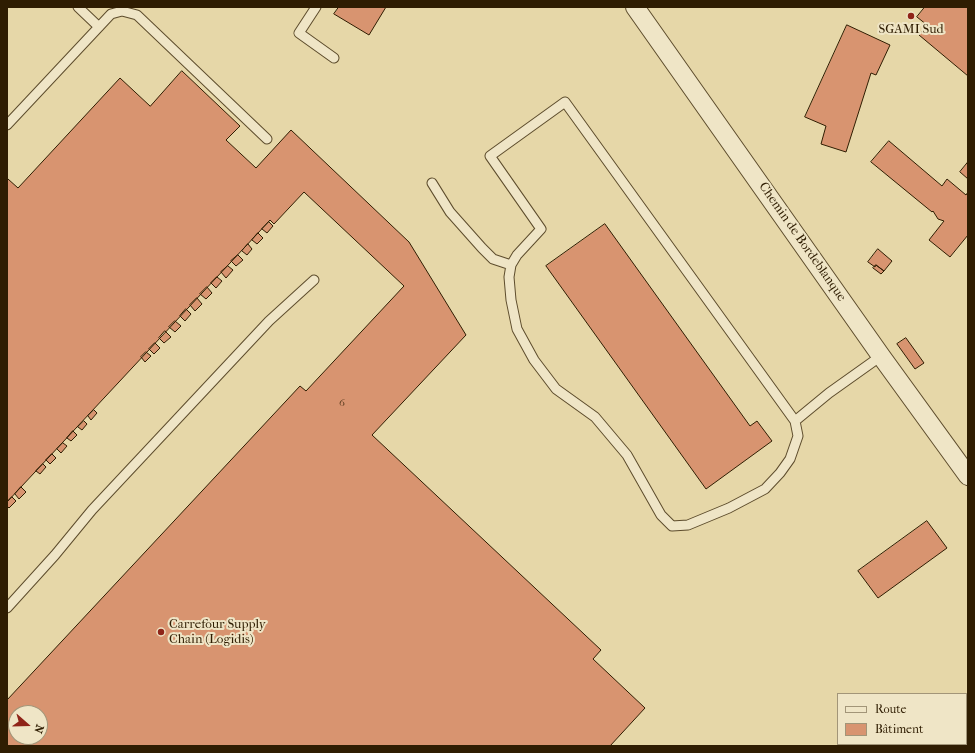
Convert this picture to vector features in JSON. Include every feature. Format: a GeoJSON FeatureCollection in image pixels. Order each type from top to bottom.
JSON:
{"type":"FeatureCollection","features":[{"type":"Feature","properties":{"kind":"street","name":"Chemin de Bordeblanque"},"geometry":{"type":"LineString","coordinates":[[635,7],[881,356],[968,476]]}},
{"type":"Feature","properties":{"kind":"lane"},"geometry":{"type":"LineString","coordinates":[[78,7],[99,28]]}},
{"type":"Feature","properties":{"kind":"lane"},"geometry":{"type":"LineString","coordinates":[[316,7],[299,33],[334,58]]}},
{"type":"Feature","properties":{"kind":"lane"},"geometry":{"type":"LineString","coordinates":[[7,125],[111,14],[116,12],[131,12],[137,15],[267,139]]}},
{"type":"Feature","properties":{"kind":"lane"},"geometry":{"type":"LineString","coordinates":[[566,102],[795,421],[798,436],[790,458],[780,473],[765,489],[729,508],[688,525],[672,526],[661,515],[627,455],[595,417],[556,389],[534,360],[517,329],[511,300],[509,277],[511,265],[517,255],[541,229],[490,156],[566,102]]}},
{"type":"Feature","properties":{"kind":"lane"},"geometry":{"type":"LineString","coordinates":[[432,183],[450,212],[482,248],[493,258],[511,265]]}},
{"type":"Feature","properties":{"kind":"lane"},"geometry":{"type":"LineString","coordinates":[[7,608],[108,493],[269,321],[314,280]]}},
{"type":"Feature","properties":{"kind":"lane"},"geometry":{"type":"LineString","coordinates":[[795,421],[829,392],[881,356]]}},
{"type":"Feature","properties":{"kind":"building"},"geometry":{"type":"Polygon","coordinates":[[[339,7],[386,7],[369,35],[334,14],[339,7]]]}},
{"type":"Feature","properties":{"kind":"building"},"geometry":{"type":"Polygon","coordinates":[[[925,7],[968,7],[968,76],[919,35],[927,25],[917,17],[925,7]]]}},
{"type":"Feature","properties":{"kind":"building"},"geometry":{"type":"Polygon","coordinates":[[[847,25],[890,45],[876,75],[871,73],[846,152],[821,144],[826,126],[805,117],[847,25]]]}},
{"type":"Feature","properties":{"kind":"building"},"geometry":{"type":"Polygon","coordinates":[[[182,71],[240,126],[226,140],[256,168],[291,130],[409,242],[466,335],[372,435],[601,650],[593,659],[645,708],[610,746],[7,746],[7,700],[300,386],[306,391],[404,286],[304,192],[274,224],[270,220],[7,502],[7,180],[8,179],[18,188],[120,78],[150,106],[182,71]]]}},
{"type":"Feature","properties":{"kind":"building"},"geometry":{"type":"Polygon","coordinates":[[[889,141],[942,186],[947,179],[966,195],[968,192],[968,235],[950,257],[929,240],[944,221],[938,219],[933,211],[932,212],[871,162],[889,141]]]}},
{"type":"Feature","properties":{"kind":"building"},"geometry":{"type":"Polygon","coordinates":[[[968,162],[968,179],[960,172],[968,162]]]}},
{"type":"Feature","properties":{"kind":"building"},"geometry":{"type":"Polygon","coordinates":[[[269,222],[273,226],[267,233],[262,229],[269,222]]]}},
{"type":"Feature","properties":{"kind":"building"},"geometry":{"type":"Polygon","coordinates":[[[605,224],[750,426],[757,421],[772,441],[706,489],[546,266],[605,224]]]}},
{"type":"Feature","properties":{"kind":"building"},"geometry":{"type":"Polygon","coordinates":[[[258,233],[263,238],[257,244],[252,240],[258,233]]]}},
{"type":"Feature","properties":{"kind":"building"},"geometry":{"type":"Polygon","coordinates":[[[248,244],[252,249],[247,255],[242,251],[248,244]]]}},
{"type":"Feature","properties":{"kind":"building"},"geometry":{"type":"Polygon","coordinates":[[[878,249],[892,261],[884,271],[876,265],[875,267],[868,262],[878,249]]]}},
{"type":"Feature","properties":{"kind":"building"},"geometry":{"type":"Polygon","coordinates":[[[238,255],[243,260],[236,266],[231,261],[238,255]]]}},
{"type":"Feature","properties":{"kind":"building"},"geometry":{"type":"Polygon","coordinates":[[[876,265],[884,271],[881,274],[873,268],[876,265]]]}},
{"type":"Feature","properties":{"kind":"building"},"geometry":{"type":"Polygon","coordinates":[[[228,266],[233,270],[226,278],[221,272],[228,266]]]}},
{"type":"Feature","properties":{"kind":"building"},"geometry":{"type":"Polygon","coordinates":[[[217,277],[222,281],[216,288],[211,283],[217,277]]]}},
{"type":"Feature","properties":{"kind":"building"},"geometry":{"type":"Polygon","coordinates":[[[207,287],[212,293],[206,299],[200,294],[207,287]]]}},
{"type":"Feature","properties":{"kind":"building"},"geometry":{"type":"Polygon","coordinates":[[[197,298],[202,304],[195,311],[190,305],[197,298]]]}},
{"type":"Feature","properties":{"kind":"building"},"geometry":{"type":"Polygon","coordinates":[[[186,309],[191,314],[185,321],[180,316],[186,309]]]}},
{"type":"Feature","properties":{"kind":"building"},"geometry":{"type":"Polygon","coordinates":[[[175,321],[181,326],[175,332],[169,327],[175,321]]]}},
{"type":"Feature","properties":{"kind":"building"},"geometry":{"type":"Polygon","coordinates":[[[165,331],[171,337],[164,343],[159,338],[165,331]]]}},
{"type":"Feature","properties":{"kind":"building"},"geometry":{"type":"Polygon","coordinates":[[[906,338],[924,363],[915,369],[897,344],[906,338]]]}},
{"type":"Feature","properties":{"kind":"building"},"geometry":{"type":"Polygon","coordinates":[[[155,343],[160,348],[154,354],[149,349],[155,343]]]}},
{"type":"Feature","properties":{"kind":"building"},"geometry":{"type":"Polygon","coordinates":[[[146,352],[151,356],[145,362],[141,357],[146,352]]]}},
{"type":"Feature","properties":{"kind":"building"},"geometry":{"type":"Polygon","coordinates":[[[94,410],[97,413],[91,420],[88,416],[94,410]]]}},
{"type":"Feature","properties":{"kind":"building"},"geometry":{"type":"Polygon","coordinates":[[[84,421],[87,424],[82,430],[78,427],[84,421]]]}},
{"type":"Feature","properties":{"kind":"building"},"geometry":{"type":"Polygon","coordinates":[[[73,431],[77,435],[71,441],[67,438],[73,431]]]}},
{"type":"Feature","properties":{"kind":"building"},"geometry":{"type":"Polygon","coordinates":[[[63,443],[67,446],[61,453],[57,449],[63,443]]]}},
{"type":"Feature","properties":{"kind":"building"},"geometry":{"type":"Polygon","coordinates":[[[52,454],[56,458],[50,464],[46,460],[52,454]]]}},
{"type":"Feature","properties":{"kind":"building"},"geometry":{"type":"Polygon","coordinates":[[[43,464],[46,467],[40,474],[36,471],[43,464]]]}},
{"type":"Feature","properties":{"kind":"building"},"geometry":{"type":"Polygon","coordinates":[[[21,487],[26,492],[19,499],[15,494],[21,487]]]}},
{"type":"Feature","properties":{"kind":"building"},"geometry":{"type":"Polygon","coordinates":[[[12,497],[16,501],[9,508],[7,506],[7,502],[12,497]]]}},
{"type":"Feature","properties":{"kind":"building"},"geometry":{"type":"Polygon","coordinates":[[[927,521],[947,548],[878,598],[858,571],[927,521]]]}},
{"type":"Feature","properties":{"kind":"building"},"geometry":{"type":"Polygon","coordinates":[[[934,745],[935,746],[904,746],[934,745]]]}},
{"type":"Feature","properties":{"kind":"place","name":"SGAMI Sud"},"geometry":{"type":"Point","coordinates":[911,16]}},
{"type":"Feature","properties":{"kind":"place","name":"Carrefour Supply Chain (Logidis)"},"geometry":{"type":"Point","coordinates":[161,632]}}]}
